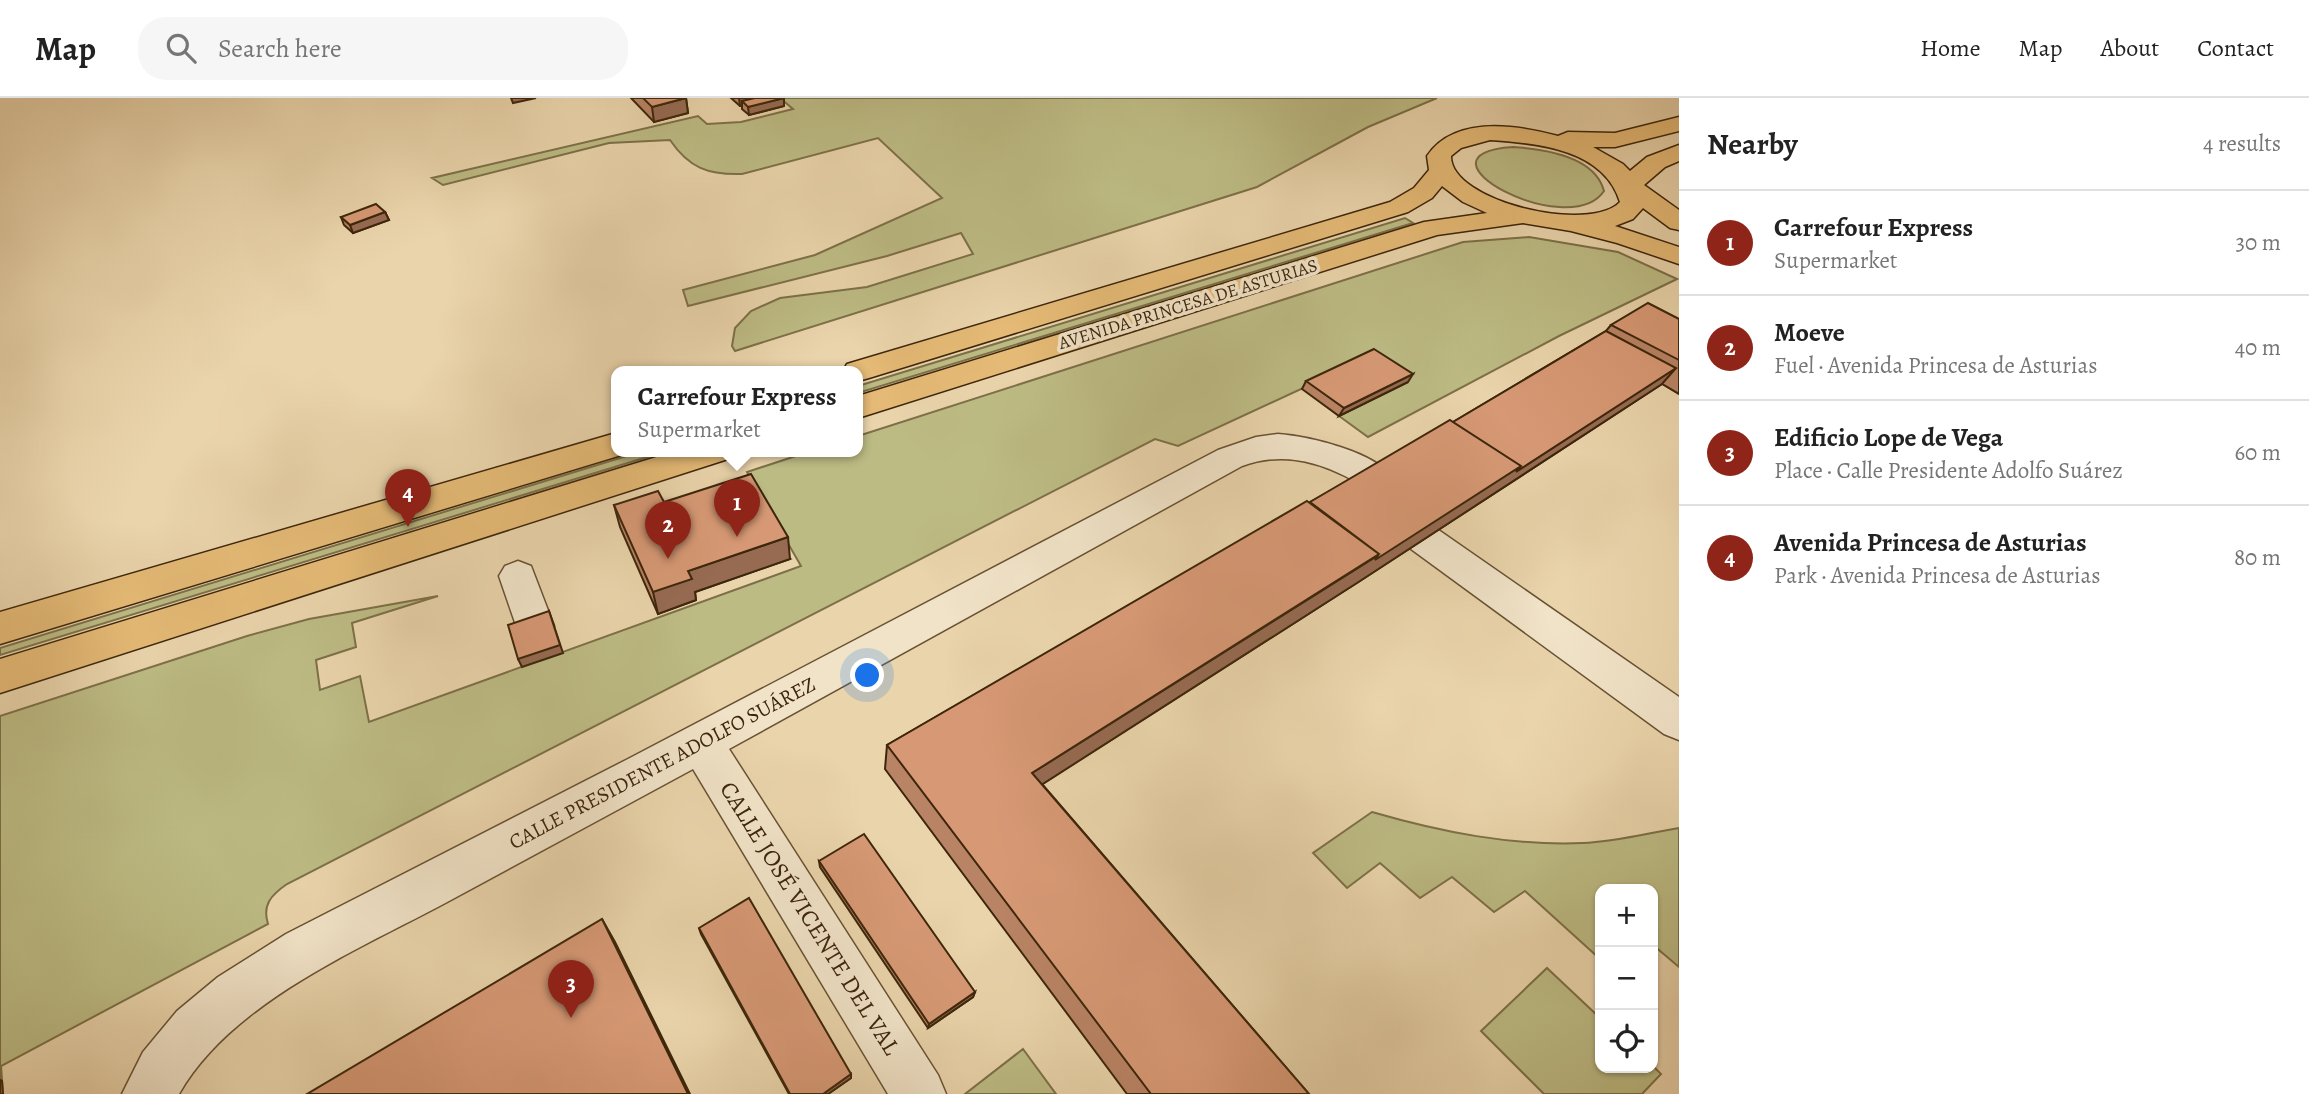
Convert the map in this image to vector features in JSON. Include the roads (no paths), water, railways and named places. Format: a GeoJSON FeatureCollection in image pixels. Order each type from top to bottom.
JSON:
{"type":"FeatureCollection","features":[{"type":"Feature","properties":{"kind":"main road"},"geometry":{"type":"LineString","coordinates":[[1679,124],[1615,140],[1539,138],[1490,133],[1453,140],[1443,148],[1438,158],[1442,170],[1457,187],[1476,198],[1521,216],[1569,223],[1626,237],[1679,256]]}},
{"type":"Feature","properties":{"kind":"main road"},"geometry":{"type":"LineString","coordinates":[[1539,138],[1594,156],[1679,222]]}},
{"type":"Feature","properties":{"kind":"main road"},"geometry":{"type":"LineString","coordinates":[[1631,186],[1656,162],[1679,152]]}},
{"type":"Feature","properties":{"kind":"main road","name":"AVENIDA PRINCESA DE ASTURIAS"},"geometry":{"type":"LineString","coordinates":[[863,369],[1398,207],[1423,193],[1442,170]]}},
{"type":"Feature","properties":{"kind":"main road"},"geometry":{"type":"LineString","coordinates":[[1569,223],[1600,222],[1622,214],[1633,203],[1631,186]]}},
{"type":"Feature","properties":{"kind":"main road","name":"AVENIDA PRINCESA DE ASTURIAS"},"geometry":{"type":"LineString","coordinates":[[863,405],[1433,228],[1521,216]]}},
{"type":"Feature","properties":{"kind":"main road"},"geometry":{"type":"LineString","coordinates":[[0,628],[611,446]]}},
{"type":"Feature","properties":{"kind":"main road"},"geometry":{"type":"LineString","coordinates":[[0,676],[697,457]]}},
{"type":"Feature","properties":{"kind":"street","name":"CALLE PRESIDENTE ADOLFO SUÁREZ"},"geometry":{"type":"LineString","coordinates":[[149,1094],[170,1059],[190,1036],[252,983],[304,952],[701,743],[1230,458],[1259,446],[1293,445],[1326,456],[1336,474],[1366,484]]}},
{"type":"Feature","properties":{"kind":"street"},"geometry":{"type":"LineString","coordinates":[[1679,688],[1435,533],[1679,721]]}},
{"type":"Feature","properties":{"kind":"street"},"geometry":{"type":"LineString","coordinates":[[518,576],[534,626]]}},
{"type":"Feature","properties":{"kind":"street","name":"CALLE JOSÉ VICENTE DEL VAL"},"geometry":{"type":"LineString","coordinates":[[701,743],[919,1094]]}},
{"type":"Feature","properties":{"kind":"place","name":"Avenida Princesa de Asturias"},"geometry":{"type":"Point","coordinates":[408,527]}},
{"type":"Feature","properties":{"kind":"place","name":"Carrefour Express"},"geometry":{"type":"Point","coordinates":[737,537]}},
{"type":"Feature","properties":{"kind":"place","name":"Moeve"},"geometry":{"type":"Point","coordinates":[668,559]}},
{"type":"Feature","properties":{"kind":"place","name":"Edificio Lope de Vega"},"geometry":{"type":"Point","coordinates":[571,1018]}}]}
